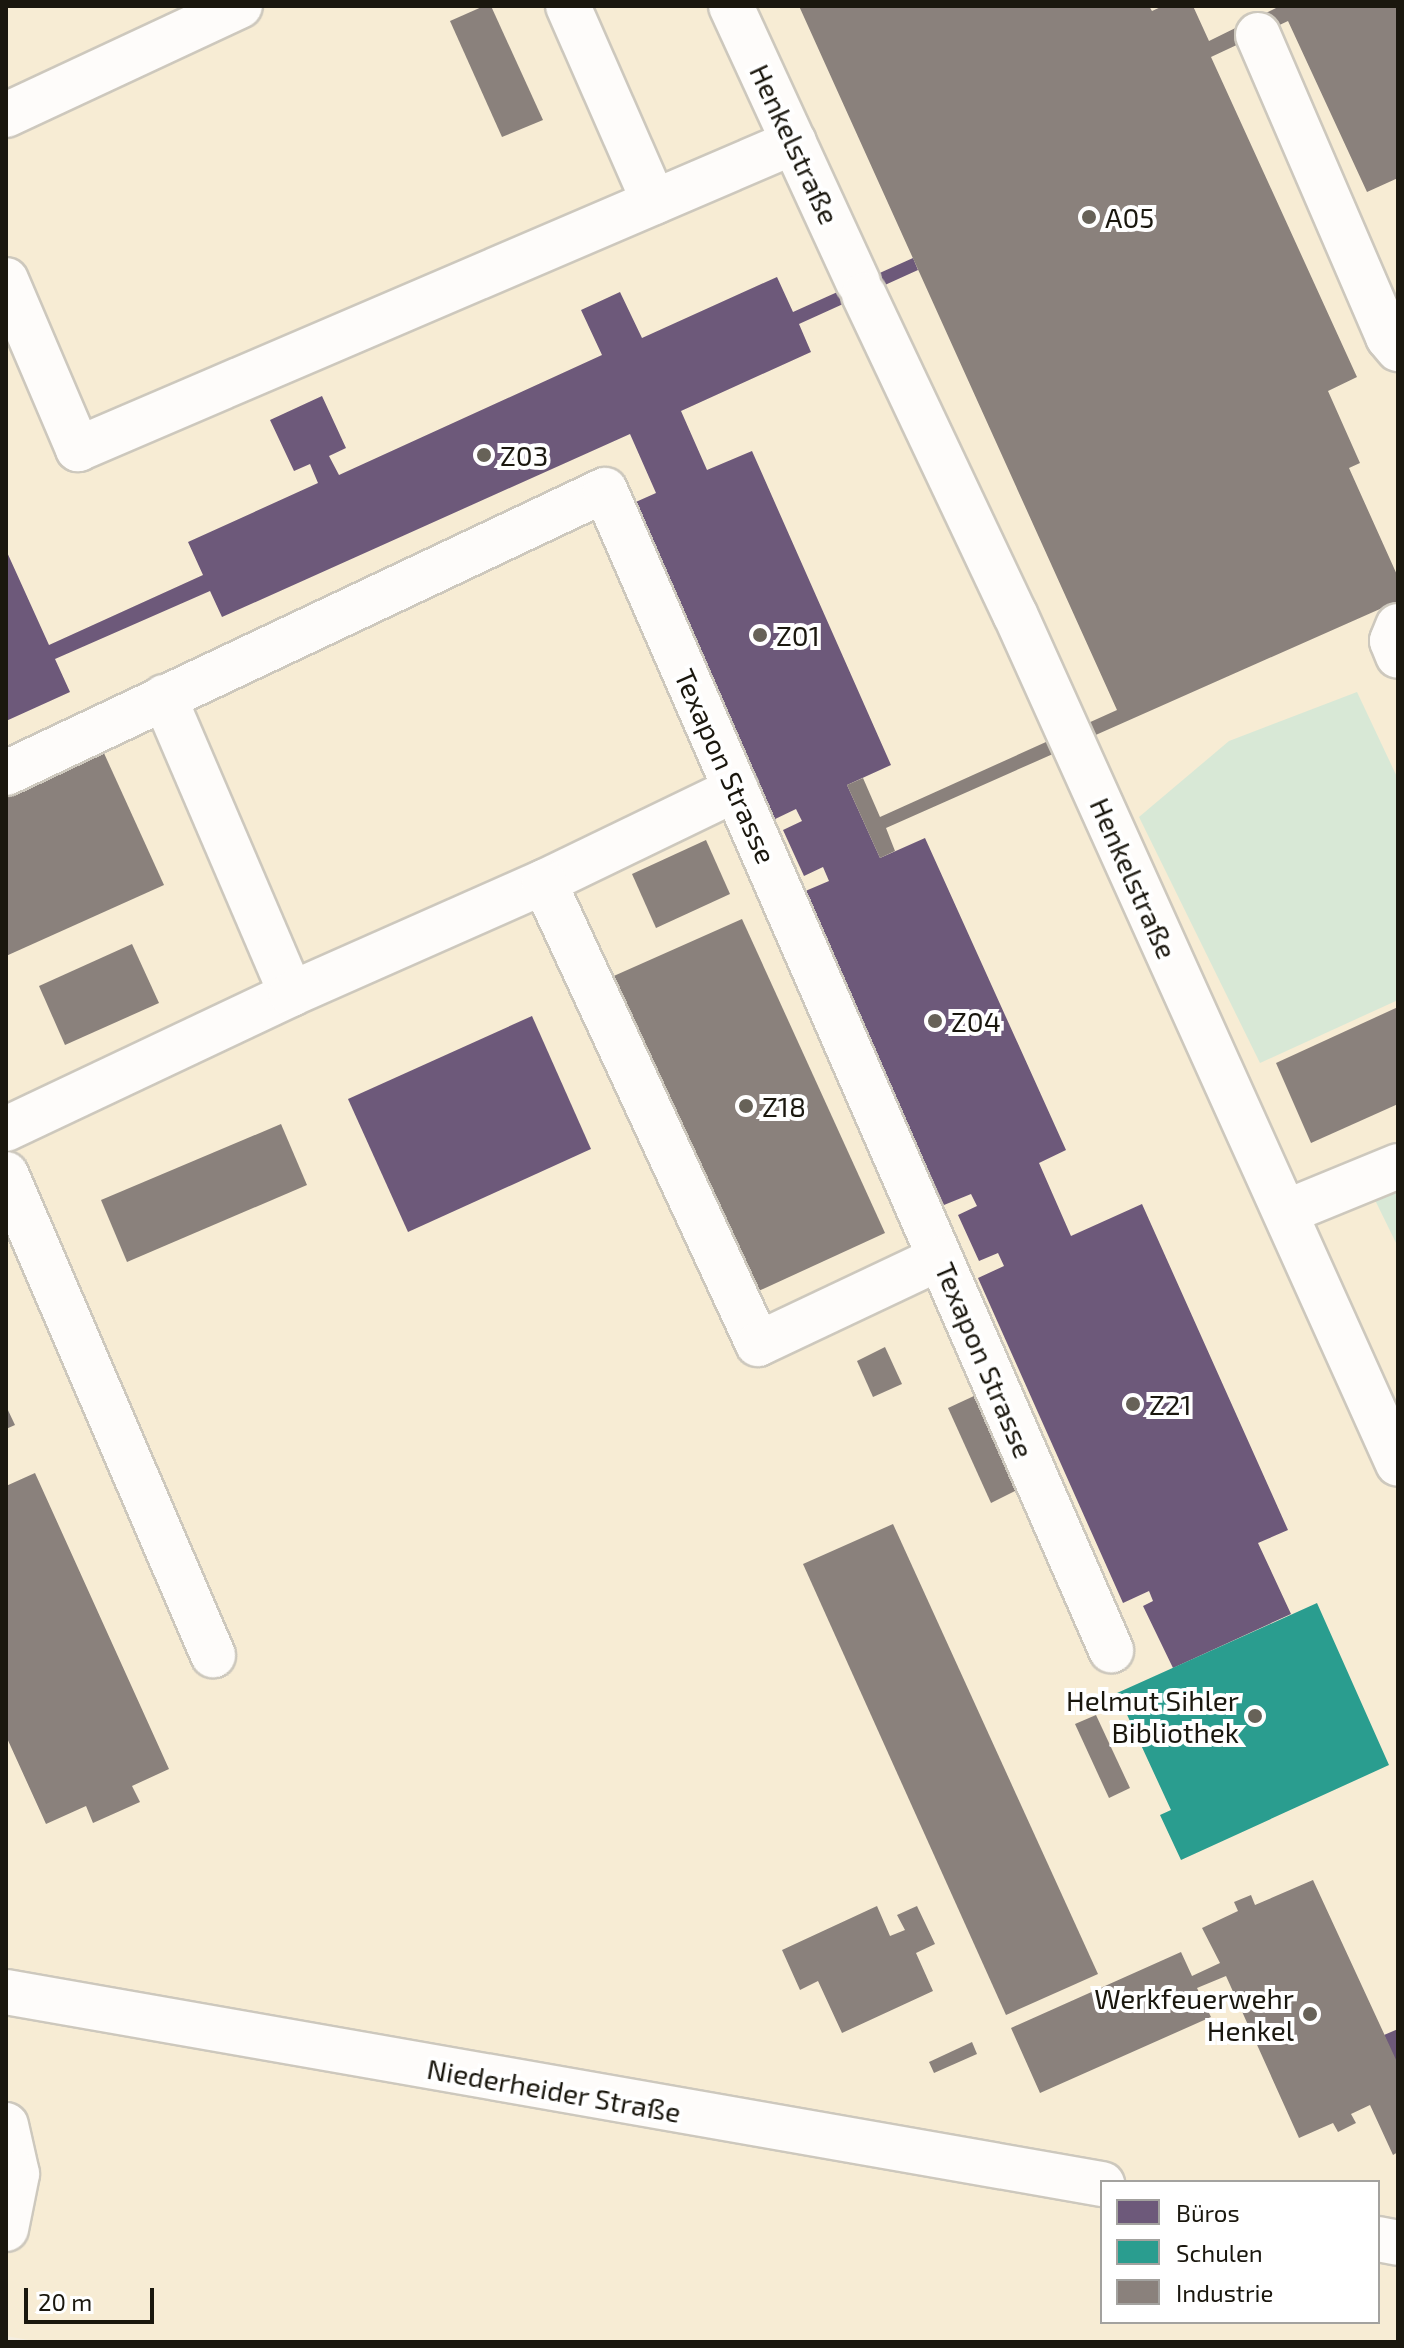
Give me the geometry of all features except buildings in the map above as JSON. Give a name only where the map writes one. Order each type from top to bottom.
[{"type":"street","points":[[6,115],[240,6]]},
{"type":"street","points":[[568,6],[654,202]]},
{"type":"street","name":"Henkelstraße","points":[[731,6],[1015,614],[1398,1464]]},
{"type":"street","points":[[1251,20],[1393,343],[1398,387]]},
{"type":"street","points":[[6,280],[78,449],[794,142]]},
{"type":"street","name":"Texapon Strasse","points":[[6,773],[605,490],[1111,1650]]},
{"type":"street","points":[[1398,626],[1392,641],[1398,656]]},
{"type":"street","points":[[164,697],[291,994]]},
{"type":"street","points":[[6,1129],[291,994],[544,882],[736,789]]},
{"type":"street","points":[[544,882],[758,1344],[940,1258]]},
{"type":"street","points":[[1286,1212],[1398,1166]]},
{"type":"street","points":[[6,1174],[213,1655]]},
{"type":"street","name":"Niederheider Straße","points":[[6,1992],[1100,2184]]},
{"type":"street","points":[[6,2125],[17,2174],[6,2229]]},
{"type":"shaded area","points":[[6,6],[1398,6],[1398,2342],[40,2342],[6,2336]]},
{"type":"green space","points":[[1357,692],[1398,779],[1398,1000],[1260,1063],[1139,817],[1229,741]]},
{"type":"green space","points":[[1398,1188],[1398,1247],[1374,1198]]},
{"type":"place","name":"A05","points":[[1089,217]]},
{"type":"place","name":"Z03","points":[[484,455]]},
{"type":"place","name":"Z01","points":[[760,635]]},
{"type":"place","name":"Z04","points":[[935,1021]]},
{"type":"place","name":"Z18","points":[[746,1106]]},
{"type":"place","name":"Z21","points":[[1133,1404]]},
{"type":"place","name":"Helmut Sihler Bibliothek","points":[[1255,1716]]},
{"type":"place","name":"Werkfeuerwehr Henkel","points":[[1310,2014]]}]
